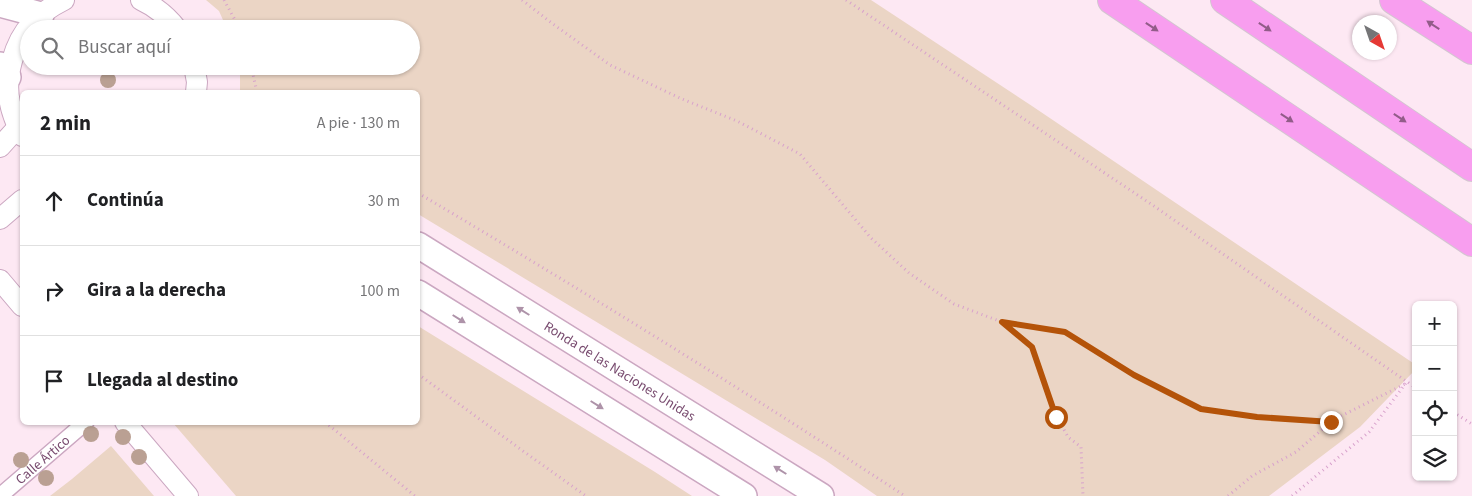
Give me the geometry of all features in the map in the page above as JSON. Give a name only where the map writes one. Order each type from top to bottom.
[{"type":"highway","points":[[1112,0],[1472,242]]},
{"type":"highway","points":[[1225,0],[1472,167]]},
{"type":"highway","points":[[1394,0],[1472,50]]},
{"type":"highway","points":[[1412,202],[1472,258]]},
{"type":"street","points":[[35,20],[49,8],[64,0]]},
{"type":"street","points":[[141,0],[153,5],[170,20]]},
{"type":"street","points":[[0,4],[41,15]]},
{"type":"street","points":[[0,147],[20,131],[14,119],[9,101],[4,71],[20,42]]},
{"type":"street","points":[[196,75],[196,90]]},
{"type":"street","points":[[0,219],[20,202]]},
{"type":"street","name":"Ronda de las Naciones Unidas","points":[[420,246],[821,496]]},
{"type":"street","points":[[0,280],[20,304]]},
{"type":"street","points":[[420,294],[744,496]]},
{"type":"street","name":"Calle Ártico","points":[[0,496],[83,425]]},
{"type":"street","points":[[128,425],[188,496]]},
{"type":"path","points":[[224,0],[235,20]]},
{"type":"path","points":[[522,0],[610,65],[682,100],[737,121],[800,154],[871,238],[909,272],[954,304],[1002,322],[1065,332],[1134,375],[1201,409],[1257,417],[1331,422]]},
{"type":"path","points":[[846,0],[1151,204],[1412,386]]},
{"type":"path","points":[[253,75],[257,90]]},
{"type":"path","points":[[420,194],[677,351],[905,496]]},
{"type":"path","points":[[1002,322],[1032,347],[1056,417],[1068,437],[1081,447],[1083,496]]},
{"type":"path","points":[[420,375],[586,496]]},
{"type":"path","points":[[1228,496],[1252,476],[1296,452],[1331,422],[1407,383]]},
{"type":"path","points":[[1292,496],[1369,432],[1407,383]]},
{"type":"path","points":[[1457,415],[1472,424]]},
{"type":"path","points":[[329,425],[415,496]]},
{"type":"shaded area","points":[[206,0],[871,0],[1032,106],[1412,362],[1412,373],[1360,427],[1269,496],[877,496],[825,460],[420,215],[420,90],[240,90],[240,75],[420,75],[420,20],[223,20],[219,11]]},
{"type":"shaded area","points":[[420,327],[692,496],[236,496],[175,425],[420,425]]},
{"type":"shaded area","points":[[111,446],[154,496],[50,496],[72,479]]},
{"type":"route","points":[[1056,417],[1032,347],[1002,322],[1065,332],[1134,375],[1201,409],[1257,417],[1331,422]]}]
